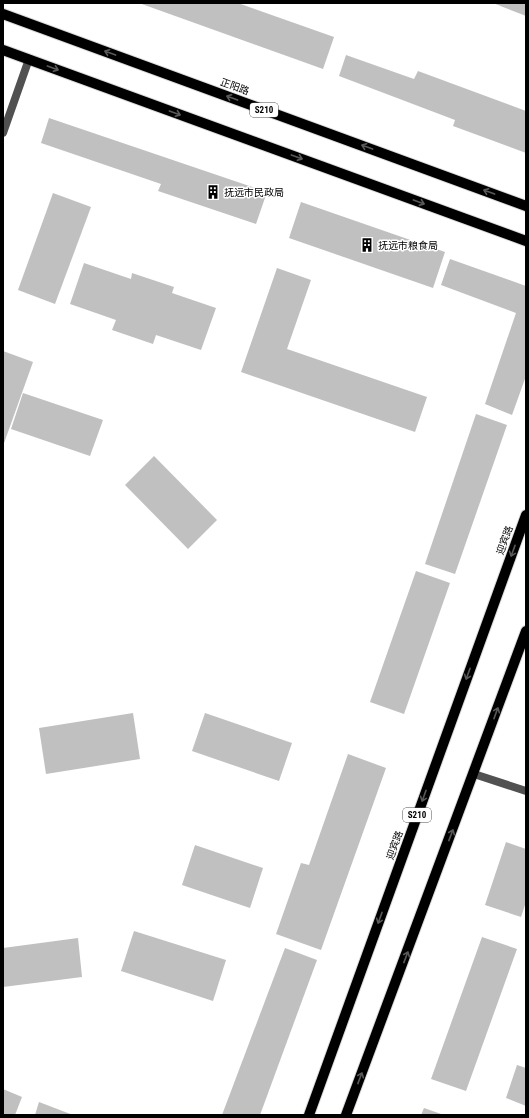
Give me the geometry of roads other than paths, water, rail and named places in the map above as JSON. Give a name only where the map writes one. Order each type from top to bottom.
[{"type":"main road","name":"正阳路","points":[[3,14],[526,206]]},
{"type":"main road","points":[[3,50],[526,241]]},
{"type":"main road","name":"迎宾路","points":[[309,1115],[526,515]]},
{"type":"main road","points":[[346,1115],[526,631]]},
{"type":"street","points":[[3,132],[29,60]]},
{"type":"street","points":[[474,774],[526,792]]},
{"type":"place","name":"抚远市民政局","points":[[213,192]]},
{"type":"place","name":"抚远市粮食局","points":[[367,245]]}]
